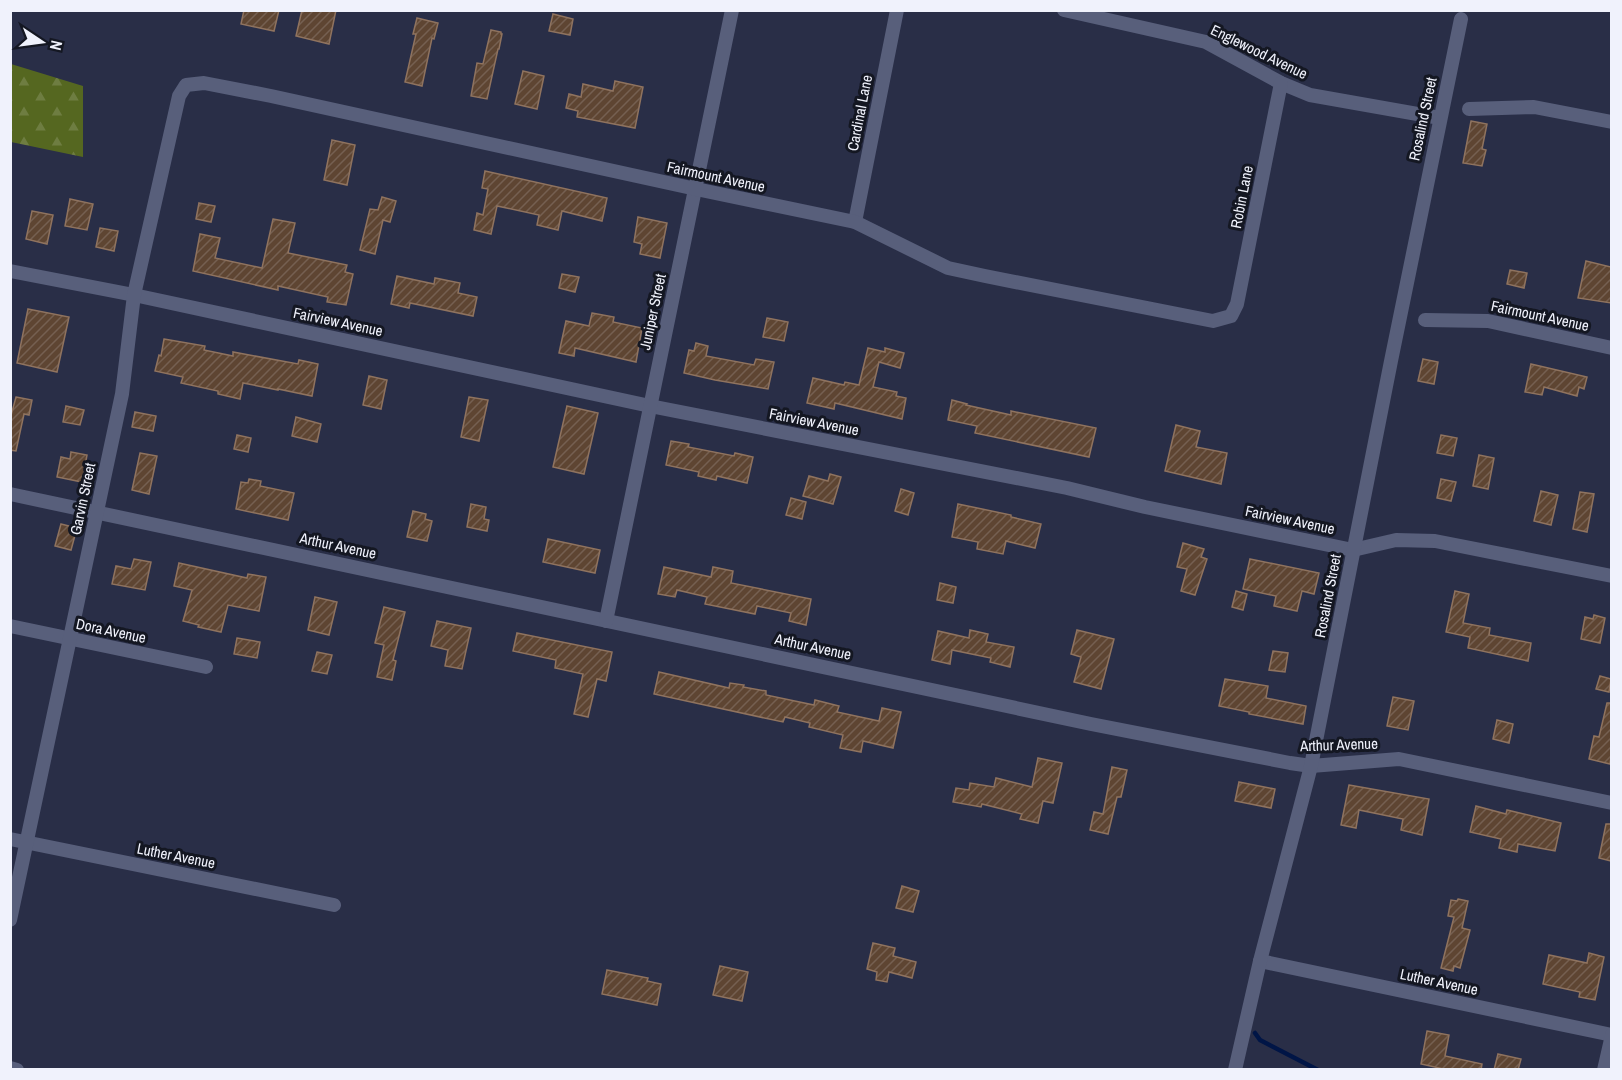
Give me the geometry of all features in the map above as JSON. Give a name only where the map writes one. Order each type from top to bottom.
[{"type":"street","name":"Juniper Street","points":[[606,621],[732,10]]},
{"type":"street","name":"Cardinal Lane","points":[[855,222],[897,10]]},
{"type":"street","name":"Englewood Avenue","points":[[1064,10],[1206,42],[1281,83],[1310,95],[1440,118]]},
{"type":"street","name":"Rosalind Street","points":[[1235,1070],[1260,961],[1311,766],[1461,19]]},
{"type":"street","name":"Fairmount Avenue","points":[[186,85],[204,83],[271,96],[855,222],[948,268],[1213,321],[1231,316]]},
{"type":"street","name":"Robin Lane","points":[[1231,316],[1237,304],[1281,83]]},
{"type":"street","name":"Garvin Street","points":[[10,920],[122,394],[134,295],[179,96],[186,85]]},
{"type":"street","points":[[1469,109],[1534,107],[1611,122]]},
{"type":"street","name":"Fairview Avenue","points":[[10,270],[650,406],[1067,488],[1145,507],[1353,550],[1396,540],[1435,541],[1611,576]]},
{"type":"street","name":"Fairmount Avenue","points":[[1425,320],[1488,321],[1611,348]]},
{"type":"street","name":"Arthur Avenue","points":[[10,494],[1091,724],[1290,763],[1311,766],[1399,759],[1611,802]]},
{"type":"street","name":"Dora Avenue","points":[[10,626],[206,667]]},
{"type":"street","name":"Luther Avenue","points":[[10,839],[334,905]]},
{"type":"street","name":"Luther Avenue","points":[[1260,961],[1611,1035]]},
{"type":"street","points":[[1604,1070],[1611,1035]]},
{"type":"street","points":[[10,1068],[17,1070]]},
{"type":"green space","points":[[11,64],[83,86],[83,157],[11,142]]},
{"type":"building","points":[[244,10],[279,10],[274,31],[241,24]]},
{"type":"building","points":[[302,10],[336,10],[329,44],[296,36]]},
{"type":"building","points":[[553,14],[573,19],[570,35],[549,31]]},
{"type":"building","points":[[417,18],[438,23],[434,39],[432,38],[422,86],[405,82],[416,34],[413,34]]},
{"type":"building","points":[[491,30],[502,34],[487,99],[471,96],[477,63],[483,64]]},
{"type":"building","points":[[523,71],[544,76],[537,109],[515,104]]},
{"type":"building","points":[[615,81],[643,87],[635,128],[577,117],[578,111],[566,108],[569,94],[581,97],[583,84],[613,91]]},
{"type":"building","points":[[1471,121],[1487,124],[1482,149],[1486,150],[1482,166],[1463,163]]},
{"type":"building","points":[[332,140],[355,145],[347,185],[324,180]]},
{"type":"building","points":[[485,171],[607,198],[602,221],[562,211],[558,230],[537,225],[539,215],[497,206],[491,234],[474,230],[477,213],[483,215],[488,189],[482,188]]},
{"type":"building","points":[[382,197],[396,201],[390,222],[383,220],[375,254],[360,250],[370,209],[378,210]]},
{"type":"building","points":[[70,199],[93,204],[87,230],[65,226]]},
{"type":"building","points":[[199,203],[215,206],[211,222],[196,219]]},
{"type":"building","points":[[32,211],[53,215],[47,244],[26,239]]},
{"type":"building","points":[[638,217],[667,223],[660,258],[640,254],[642,244],[634,242]]},
{"type":"building","points":[[273,219],[295,223],[288,253],[347,265],[345,272],[353,274],[346,305],[327,302],[328,297],[278,286],[278,290],[193,271],[200,234],[220,238],[215,258],[262,268]]},
{"type":"building","points":[[100,228],[118,231],[114,251],[96,247]]},
{"type":"building","points":[[1586,261],[1611,267],[1611,303],[1578,298]]},
{"type":"building","points":[[1510,270],[1527,273],[1524,288],[1507,284]]},
{"type":"building","points":[[562,274],[579,277],[575,292],[559,288]]},
{"type":"building","points":[[397,276],[434,284],[435,278],[460,283],[458,293],[477,297],[473,316],[410,303],[409,308],[391,304]]},
{"type":"building","points":[[28,309],[69,317],[57,372],[17,363]]},
{"type":"building","points":[[592,313],[614,317],[613,322],[642,328],[636,362],[575,348],[574,356],[559,353],[566,321],[589,326]]},
{"type":"building","points":[[767,318],[788,322],[784,341],[763,337]]},
{"type":"building","points":[[164,339],[205,346],[204,350],[233,356],[233,352],[298,364],[299,360],[318,364],[312,396],[243,383],[240,399],[218,394],[218,391],[181,383],[183,377],[155,371]]},
{"type":"building","points":[[696,343],[708,346],[706,356],[754,365],[756,359],[774,362],[768,389],[684,373],[689,350],[694,351]]},
{"type":"building","points":[[868,348],[885,352],[885,348],[904,353],[900,368],[879,362],[873,387],[897,392],[896,396],[906,398],[902,419],[835,403],[834,409],[807,403],[813,378],[844,385],[845,382],[859,385]]},
{"type":"building","points":[[1423,359],[1438,362],[1434,384],[1418,381]]},
{"type":"building","points":[[1531,364],[1587,377],[1584,389],[1579,387],[1577,396],[1544,387],[1542,395],[1525,392]]},
{"type":"building","points":[[369,376],[387,380],[381,409],[363,405]]},
{"type":"building","points":[[16,397],[32,400],[29,415],[24,414],[16,451],[10,450],[10,419]]},
{"type":"building","points":[[469,397],[488,400],[479,441],[461,437]]},
{"type":"building","points":[[952,400],[1011,415],[1011,411],[1096,428],[1089,457],[975,433],[977,426],[948,420]]},
{"type":"building","points":[[66,406],[84,410],[80,425],[63,422]]},
{"type":"building","points":[[567,406],[598,413],[584,474],[553,467]]},
{"type":"building","points":[[135,412],[156,416],[153,431],[132,427]]},
{"type":"building","points":[[296,417],[321,424],[317,442],[292,436]]},
{"type":"building","points":[[1176,425],[1200,431],[1196,447],[1227,453],[1221,484],[1165,471]]},
{"type":"building","points":[[237,435],[251,438],[248,452],[234,449]]},
{"type":"building","points":[[1441,435],[1457,438],[1453,456],[1437,453]]},
{"type":"building","points":[[671,441],[689,444],[688,447],[734,456],[735,453],[753,457],[747,483],[717,476],[716,480],[698,476],[699,472],[666,465]]},
{"type":"building","points":[[71,452],[87,455],[82,482],[57,477],[61,457],[70,459]]},
{"type":"building","points":[[140,453],[157,456],[149,494],[132,490]]},
{"type":"building","points":[[1479,455],[1494,458],[1488,489],[1473,486]]},
{"type":"building","points":[[830,474],[841,477],[833,504],[803,496],[809,476],[828,481]]},
{"type":"building","points":[[249,479],[261,481],[260,486],[294,493],[288,520],[236,509],[241,482],[248,483]]},
{"type":"building","points":[[1441,479],[1456,482],[1451,501],[1437,498]]},
{"type":"building","points":[[901,489],[914,493],[908,515],[895,511]]},
{"type":"building","points":[[1541,491],[1558,495],[1551,525],[1534,521]]},
{"type":"building","points":[[1580,492],[1594,494],[1587,532],[1573,529]]},
{"type":"building","points":[[791,498],[806,502],[802,519],[786,515]]},
{"type":"building","points":[[471,504],[486,507],[484,519],[489,520],[487,531],[467,527]]},
{"type":"building","points":[[958,504],[1041,524],[1035,548],[1006,541],[1003,554],[977,549],[978,542],[952,537]]},
{"type":"building","points":[[413,511],[426,514],[425,519],[432,521],[427,541],[407,537]]},
{"type":"building","points":[[61,524],[77,528],[71,550],[55,546]]},
{"type":"building","points":[[548,539],[600,550],[595,573],[543,562]]},
{"type":"building","points":[[1183,543],[1204,549],[1201,557],[1207,559],[1195,595],[1181,591],[1187,569],[1177,567]]},
{"type":"building","points":[[134,559],[151,562],[145,590],[112,584],[116,566],[131,569]]},
{"type":"building","points":[[1250,559],[1319,573],[1314,594],[1302,591],[1297,611],[1274,606],[1276,596],[1243,589]]},
{"type":"building","points":[[179,563],[247,578],[248,574],[266,577],[259,611],[228,605],[221,632],[183,621],[192,590],[174,586]]},
{"type":"building","points":[[664,567],[711,577],[713,567],[733,571],[731,583],[811,599],[806,625],[789,621],[791,613],[757,606],[755,614],[705,604],[707,597],[677,590],[675,597],[658,594]]},
{"type":"building","points":[[940,583],[956,587],[953,603],[937,600]]},
{"type":"building","points":[[1236,591],[1247,594],[1243,610],[1232,607]]},
{"type":"building","points":[[1455,591],[1469,594],[1463,623],[1490,628],[1489,635],[1531,643],[1528,661],[1468,648],[1470,637],[1446,632]]},
{"type":"building","points":[[315,597],[337,602],[329,635],[308,630]]},
{"type":"building","points":[[384,607],[405,612],[393,660],[396,661],[392,680],[377,677],[384,645],[375,643]]},
{"type":"building","points":[[1594,615],[1605,618],[1600,643],[1581,639],[1585,617],[1593,619]]},
{"type":"building","points":[[437,621],[471,628],[462,669],[445,666],[448,650],[431,646]]},
{"type":"building","points":[[970,630],[988,634],[986,642],[1014,647],[1010,667],[990,662],[991,658],[952,650],[950,664],[932,660],[938,631],[969,638]]},
{"type":"building","points":[[1077,630],[1114,639],[1101,689],[1074,682],[1081,657],[1071,654]]},
{"type":"building","points":[[517,633],[612,652],[606,681],[597,679],[588,717],[574,714],[583,674],[555,668],[556,660],[513,651]]},
{"type":"building","points":[[237,638],[260,642],[257,658],[234,654]]},
{"type":"building","points":[[1273,651],[1288,653],[1285,672],[1269,670]]},
{"type":"building","points":[[317,652],[332,655],[327,674],[312,671]]},
{"type":"building","points":[[659,672],[729,688],[730,683],[744,685],[743,687],[766,691],[766,695],[814,705],[815,700],[839,706],[837,712],[879,721],[882,708],[901,712],[893,748],[863,741],[861,752],[840,748],[843,735],[809,727],[810,723],[785,717],[783,722],[654,694]]},
{"type":"building","points":[[1600,676],[1611,679],[1609,692],[1596,689]]},
{"type":"building","points":[[1225,679],[1268,686],[1266,698],[1306,706],[1303,724],[1219,706]]},
{"type":"building","points":[[1393,697],[1414,701],[1408,730],[1387,726]]},
{"type":"building","points":[[1607,703],[1611,703],[1610,764],[1589,759],[1594,736],[1599,737]]},
{"type":"building","points":[[1497,720],[1513,724],[1509,743],[1493,739]]},
{"type":"building","points":[[1038,758],[1062,763],[1053,803],[1043,801],[1038,823],[1020,819],[1022,814],[982,804],[981,807],[953,802],[956,788],[969,790],[970,783],[994,787],[996,778],[1032,787]]},
{"type":"building","points":[[1112,767],[1127,770],[1121,797],[1117,797],[1108,834],[1090,830],[1094,812],[1103,814]]},
{"type":"building","points":[[1239,782],[1275,789],[1271,808],[1235,801]]},
{"type":"building","points":[[1349,785],[1429,799],[1422,835],[1401,830],[1403,819],[1359,810],[1356,828],[1341,825]]},
{"type":"building","points":[[1476,806],[1506,814],[1507,810],[1561,823],[1555,851],[1518,844],[1517,852],[1499,848],[1501,839],[1470,832]]},
{"type":"building","points":[[1606,824],[1611,824],[1611,861],[1599,858]]},
{"type":"building","points":[[902,886],[919,891],[913,912],[896,908]]},
{"type":"building","points":[[1458,899],[1468,901],[1462,928],[1470,930],[1460,968],[1454,966],[1453,971],[1441,968],[1454,917],[1448,916],[1451,900],[1457,901]]},
{"type":"building","points":[[873,943],[895,948],[893,956],[916,962],[912,978],[889,972],[887,982],[876,980],[877,972],[867,969]]},
{"type":"building","points":[[1589,953],[1604,957],[1595,1000],[1579,997],[1580,992],[1543,984],[1549,955],[1587,963]]},
{"type":"building","points":[[720,966],[748,972],[742,1001],[713,995]]},
{"type":"building","points":[[607,970],[648,978],[647,981],[661,984],[657,1005],[602,994]]},
{"type":"building","points":[[1427,1031],[1449,1035],[1445,1056],[1482,1064],[1481,1070],[1448,1070],[1421,1064]]},
{"type":"building","points":[[1498,1054],[1521,1059],[1518,1070],[1494,1070]]},
{"type":"waterway","points":[[1255,1033],[1260,1040],[1318,1070]]}]
